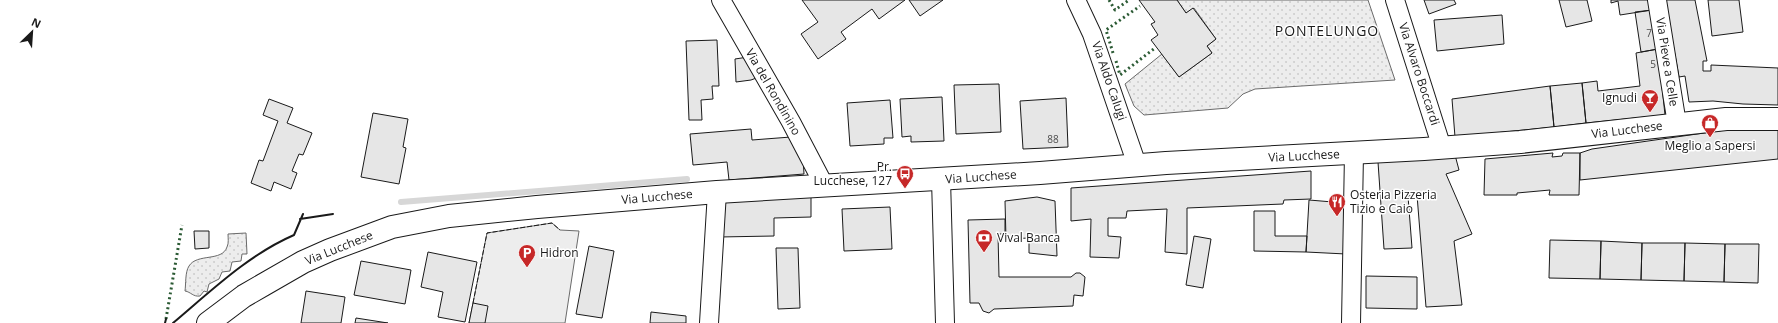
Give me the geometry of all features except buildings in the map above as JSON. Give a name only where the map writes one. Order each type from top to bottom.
[{"type":"street","name":"Via del Rondinino","points":[[720,0],[791,122],[824,185]]},
{"type":"street","name":"Via Aldo Calugi","points":[[1076,0],[1092,34],[1137,165]]},
{"type":"street","name":"Via Alvaro Boccardi","points":[[1395,0],[1442,148]]},
{"type":"street","name":"Via Pieve a Celle","points":[[1657,0],[1677,124]]},
{"type":"street","name":"Via Lucchese","points":[[208,323],[244,296],[303,262],[330,250],[392,227],[449,216],[717,192],[941,179],[1137,165],[1442,148],[1543,139],[1735,118],[1778,119]]},
{"type":"street","points":[[1351,323],[1354,153]]},
{"type":"street","points":[[941,179],[945,323]]},
{"type":"street","points":[[709,323],[717,192]]},
{"type":"shaded area","points":[[1177,0],[1368,0],[1395,80],[1255,89],[1243,94],[1228,108],[1144,115],[1134,106],[1125,84],[1162,54],[1179,77],[1212,53],[1207,46],[1216,39],[1194,8],[1186,13]]},
{"type":"shaded area","name":"Hidron","points":[[552,223],[560,230],[579,231],[565,323],[469,323],[487,233]]},
{"type":"shaded area","points":[[246,233],[247,254],[242,254],[241,261],[232,262],[230,271],[222,272],[219,279],[209,284],[207,292],[204,291],[200,296],[196,296],[185,291],[187,271],[193,262],[224,252],[228,244],[228,234]]},
{"type":"waterway","points":[[401,202],[687,179]]},
{"type":"hedge","points":[[1109,0],[1115,10],[1129,0]]},
{"type":"hedge","points":[[1113,53],[1106,30],[1140,6]]},
{"type":"hedge","points":[[1116,61],[1120,75],[1155,48]]},
{"type":"hedge","points":[[166,319],[182,225]]},
{"type":"fence","points":[[473,303],[487,233],[552,223],[560,230]]},
{"type":"wall","points":[[173,323],[230,274],[277,243],[294,235],[303,214]]},
{"type":"wall","points":[[300,219],[333,214]]},
{"type":"wall","points":[[165,323],[166,319]]},
{"type":"place","name":"Ignudi","points":[[1650,113]]},
{"type":"place","name":"Meglio a Sapersi","points":[[1710,138]]},
{"type":"place","name":"Pr. Lucchese, 127","points":[[905,189]]},
{"type":"place","name":"Osteria Pizzeria Tizio e Caio","points":[[1337,217]]},
{"type":"place","name":"Vival Banca","points":[[984,253]]},
{"type":"place","name":"Hidron","points":[[527,268]]},
{"type":"district","name":"PONTELUNGO","points":[[1327,31]]}]
